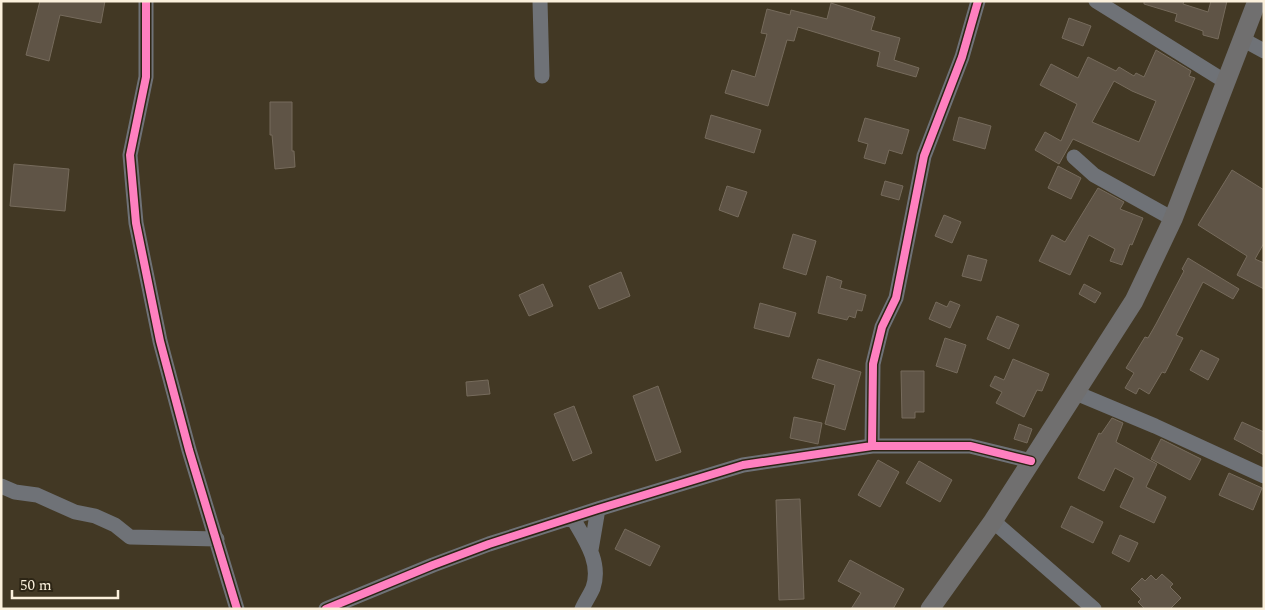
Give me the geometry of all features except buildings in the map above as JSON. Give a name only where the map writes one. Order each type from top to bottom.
[{"type":"main road","points":[[930,609],[993,521],[1134,301],[1173,219],[1258,1]]},
{"type":"street","points":[[146,1],[146,77],[130,156],[136,223],[160,341],[189,450],[237,609]]},
{"type":"street","points":[[540,1],[542,76]]},
{"type":"street","points":[[872,446],[874,364],[882,327],[896,298],[924,156],[962,57],[978,1]]},
{"type":"street","points":[[1096,1],[1226,82]]},
{"type":"street","points":[[1242,39],[1264,50]]},
{"type":"street","points":[[1074,157],[1094,175],[1173,219]]},
{"type":"street","points":[[1076,393],[1261,474]]},
{"type":"street","points":[[326,609],[433,565],[598,509],[744,465],[872,446],[970,446],[1031,461]]},
{"type":"street","points":[[1,486],[15,492],[37,495],[75,512],[95,516],[115,526],[130,537],[217,539]]},
{"type":"street","points":[[591,550],[598,509]]},
{"type":"street","points":[[572,518],[591,550],[595,566],[593,587],[582,609]]},
{"type":"street","points":[[993,521],[1094,609]]},
{"type":"cycle path","points":[[146,1],[146,77],[130,155],[136,223],[160,341],[189,450],[237,609]]},
{"type":"cycle path","points":[[872,446],[873,364],[882,327],[896,298],[924,156],[962,57],[978,1]]},
{"type":"cycle path","points":[[326,609],[489,544],[743,465],[872,446],[970,446],[1031,461]]}]
